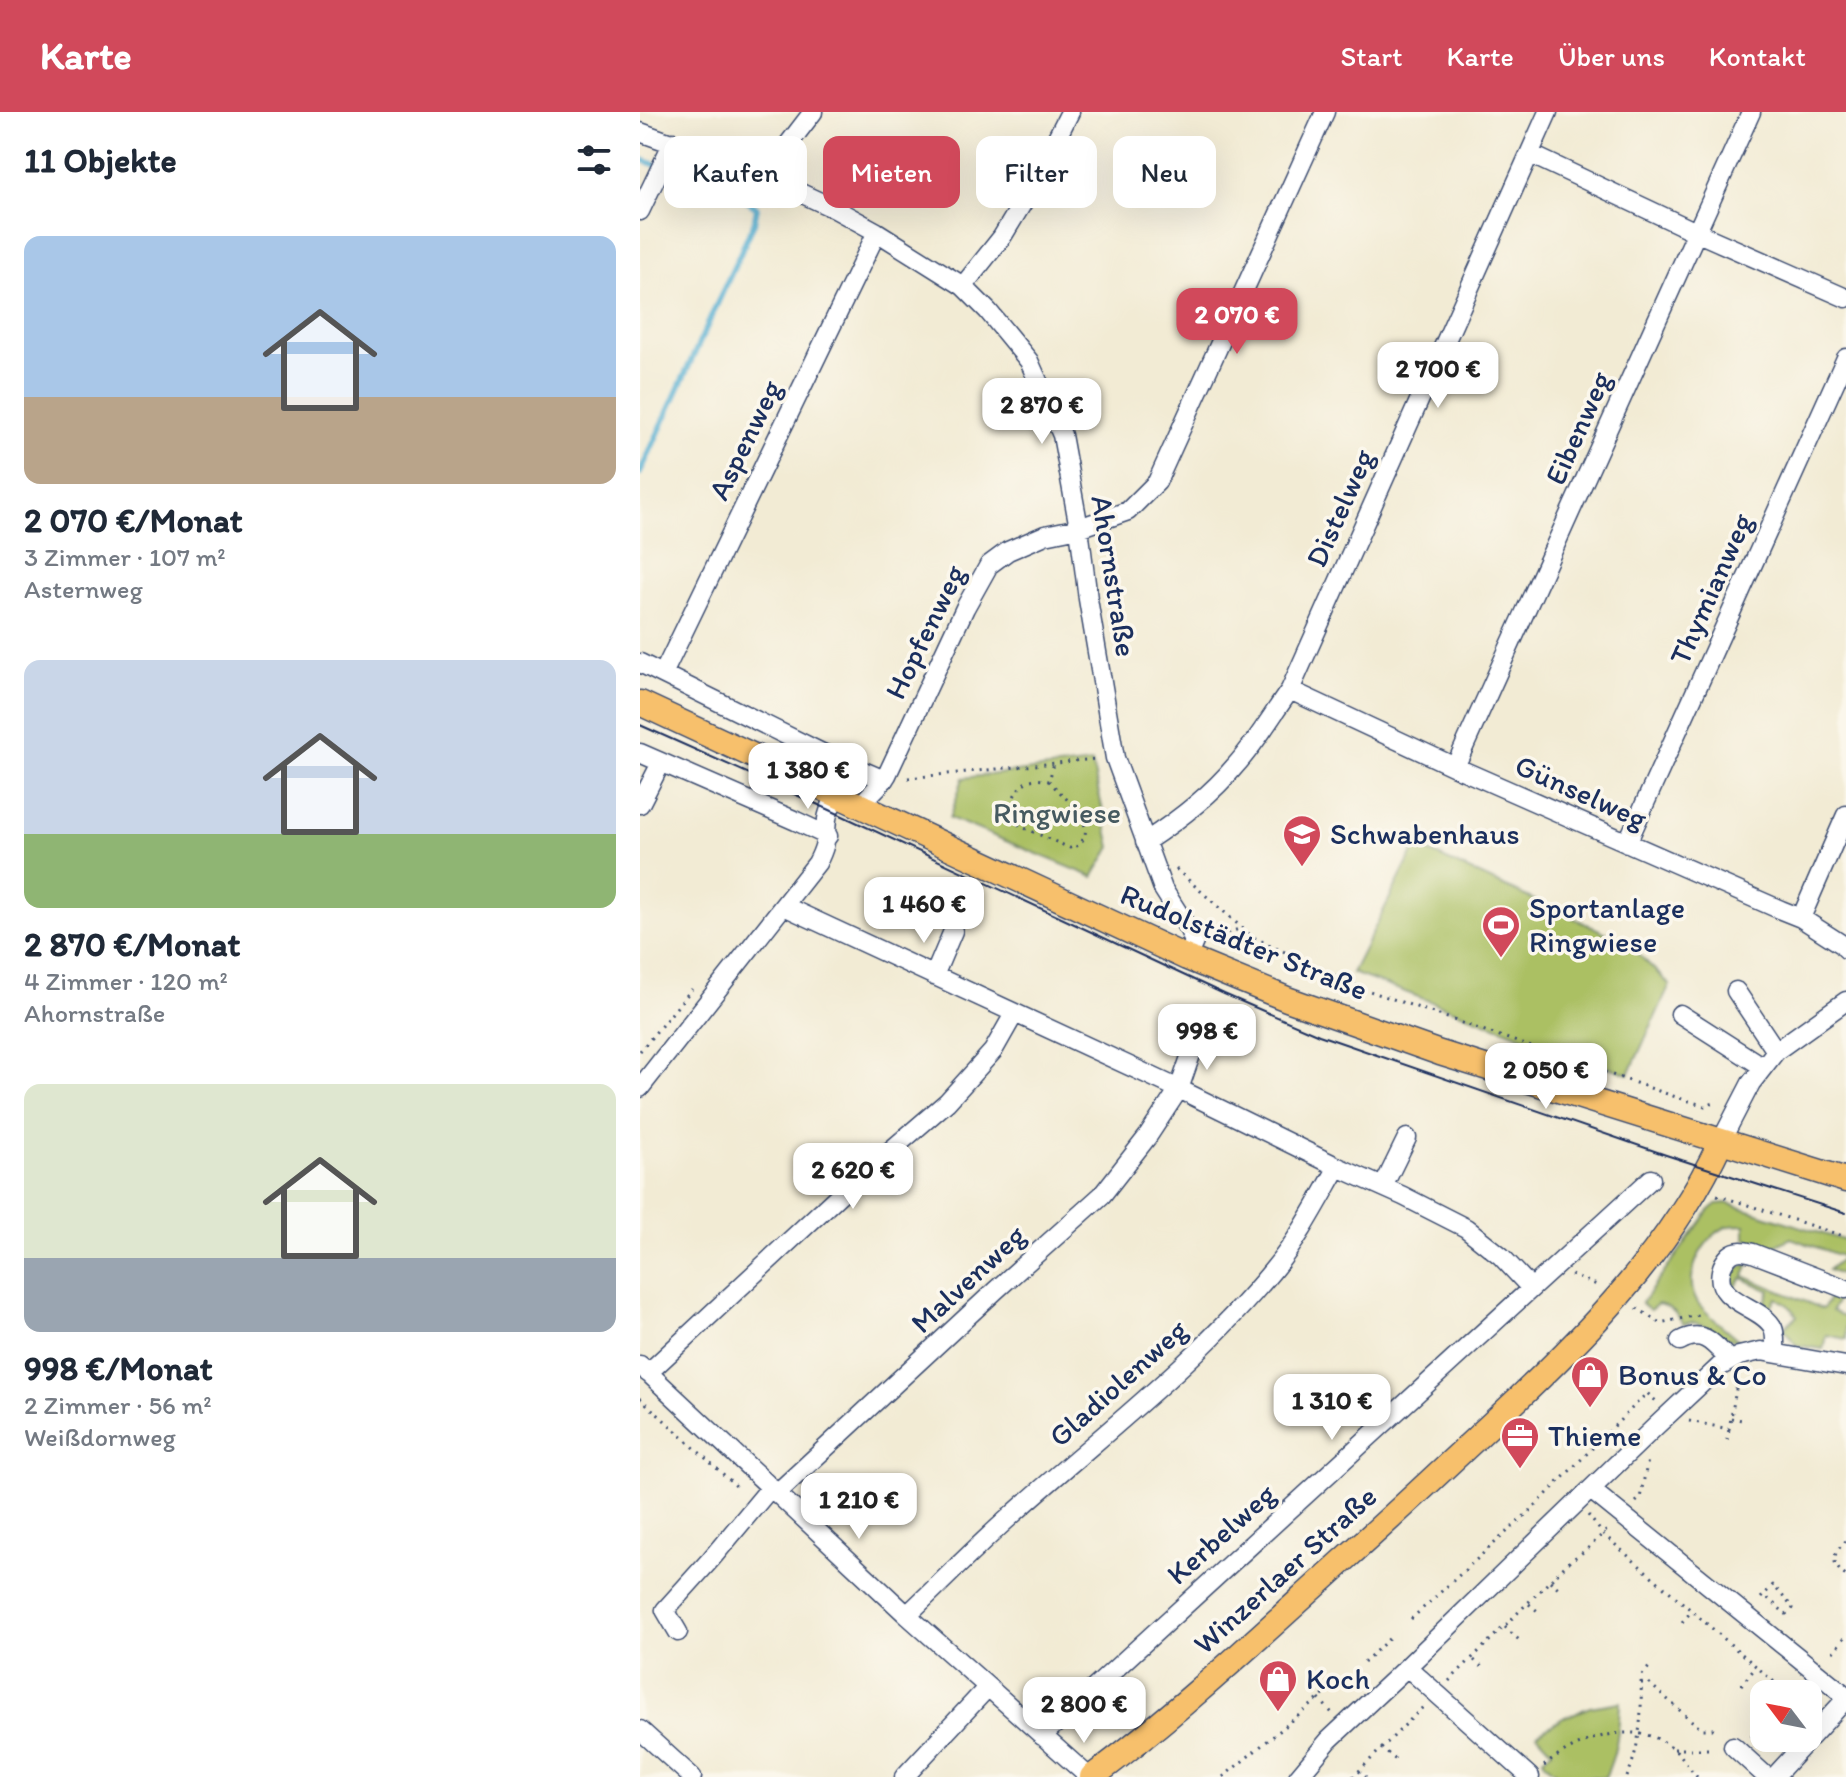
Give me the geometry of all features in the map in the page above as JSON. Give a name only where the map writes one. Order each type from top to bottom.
[{"type":"main road","name":"Rudolstädter Straße","points":[[640,703],[836,795],[1190,950],[1287,999],[1440,1053],[1846,1180]]},
{"type":"main road","name":"Winzerlaer Straße","points":[[1091,1777],[1182,1706],[1566,1355],[1647,1262],[1697,1189],[1721,1141]]},
{"type":"street","points":[[795,136],[813,112]]},
{"type":"street","points":[[963,286],[1002,237],[1022,205],[1070,112]]},
{"type":"street","name":"Hopfenweg","points":[[861,806],[887,775],[965,608],[989,565],[1001,555],[1045,535],[1079,528],[1128,511],[1157,482],[1325,112]]},
{"type":"street","name":"Distelweg","points":[[1145,842],[1182,816],[1236,766],[1290,690],[1548,112]]},
{"type":"street","name":"Eibenweg","points":[[1455,767],[1751,112]]},
{"type":"street","name":"Ahornstraße","points":[[640,132],[664,156]]},
{"type":"street","points":[[1530,154],[1846,298]]},
{"type":"street","points":[[640,211],[664,162]]},
{"type":"street","name":"Ahornstraße","points":[[807,196],[877,232],[963,286],[1029,361],[1062,435],[1115,758],[1163,889],[1189,930],[1190,950]]},
{"type":"street","name":"Aspenweg","points":[[663,674],[877,232]]},
{"type":"street","name":"Thymianweg","points":[[1627,843],[1846,358]]},
{"type":"street","points":[[640,663],[822,753],[887,775]]},
{"type":"street","name":"Günselweg","points":[[1290,690],[1455,767],[1801,918],[1846,949]]},
{"type":"street","points":[[640,753],[828,836]]},
{"type":"street","points":[[640,804],[661,763]]},
{"type":"street","points":[[640,1088],[817,863],[825,848],[827,819],[836,795]]},
{"type":"street","points":[[1801,918],[1846,815]]},
{"type":"street","points":[[784,906],[1179,1089],[1466,1228],[1501,1256],[1531,1288]]},
{"type":"street","points":[[934,976],[953,931]]},
{"type":"street","points":[[1736,991],[1776,1051]]},
{"type":"street","points":[[1721,1141],[1741,1099],[1776,1051],[1846,1001]]},
{"type":"street","points":[[1014,1014],[993,1051],[947,1102],[644,1369],[907,1615],[1091,1777]]},
{"type":"street","points":[[1680,1014],[1763,1067]]},
{"type":"street","name":"Malvenweg","points":[[678,1632],[665,1610],[774,1490],[1102,1195],[1148,1136],[1179,1089],[1196,1040]]},
{"type":"street","points":[[1383,1187],[1407,1138]]},
{"type":"street","name":"Gladiolenweg","points":[[907,1615],[1237,1312],[1275,1267],[1338,1167]]},
{"type":"street","name":"Kerbelweg","points":[[1042,1736],[1651,1179]]},
{"type":"street","points":[[1775,1353],[1775,1336],[1770,1323],[1728,1295],[1720,1282],[1728,1257],[1739,1251],[1753,1253],[1846,1289]]},
{"type":"street","points":[[1680,1341],[1689,1336],[1699,1336],[1711,1342],[1735,1366]]},
{"type":"street","points":[[1735,1366],[1739,1356],[1761,1351],[1846,1366]]},
{"type":"street","points":[[1298,1777],[1329,1740],[1584,1497],[1675,1416],[1709,1374],[1735,1366]]},
{"type":"street","points":[[1584,1497],[1632,1525],[1846,1698],[1774,1777]]},
{"type":"street","points":[[1407,1667],[1535,1774]]},
{"type":"street","points":[[904,1777],[987,1688]]},
{"type":"street","points":[[640,1730],[692,1777]]},
{"type":"street","points":[[1733,1746],[1767,1777]]},
{"type":"path","points":[[887,775],[1115,758]]},
{"type":"path","points":[[1049,781],[1054,763]]},
{"type":"path","points":[[1028,781],[1049,781],[1080,812],[1085,833],[1079,846],[1072,849],[1022,827],[1014,822],[1011,814],[1014,798],[1028,781]]},
{"type":"path","points":[[1145,842],[1251,936],[1361,988],[1676,1097],[1705,1106],[1714,1103]]},
{"type":"path","points":[[1190,950],[1243,928]]},
{"type":"path","points":[[1710,1194],[1846,1237]]},
{"type":"path","points":[[1548,1272],[1579,1277],[1604,1289]]},
{"type":"path","points":[[1633,1306],[1660,1323],[1698,1315],[1709,1320]]},
{"type":"path","points":[[1727,1440],[1735,1366]]},
{"type":"path","points":[[1411,1619],[1531,1510],[1647,1393],[1675,1416],[1729,1429]]},
{"type":"path","points":[[640,1398],[736,1486],[743,1480]]},
{"type":"path","points":[[1731,1418],[1742,1420]]},
{"type":"path","points":[[1640,1498],[1651,1448]]},
{"type":"path","points":[[1584,1497],[1603,1534],[1772,1680]]},
{"type":"path","points":[[1353,1777],[1570,1561],[1603,1534]]},
{"type":"path","points":[[1846,1541],[1837,1550],[1834,1564],[1846,1576]]},
{"type":"path","points":[[1550,1581],[1562,1591]]},
{"type":"path","points":[[1773,1585],[1793,1608],[1786,1614],[1763,1596],[1773,1585]]},
{"type":"path","points":[[1529,1603],[1541,1614]]},
{"type":"path","points":[[1682,1622],[1692,1611]]},
{"type":"path","points":[[1505,1627],[1519,1640]]},
{"type":"path","points":[[1364,1662],[1393,1635]]},
{"type":"path","points":[[1833,1652],[1845,1637]]},
{"type":"path","points":[[1472,1659],[1483,1668]]},
{"type":"path","points":[[1627,1777],[1642,1718],[1641,1676],[1651,1665]]},
{"type":"path","points":[[1741,1685],[1756,1667]]},
{"type":"path","points":[[1223,1777],[1347,1676]]},
{"type":"path","points":[[1641,1683],[1649,1683],[1701,1729],[1713,1729],[1733,1746]]},
{"type":"path","points":[[1319,1699],[1338,1718]]},
{"type":"path","points":[[1535,1774],[1587,1740],[1609,1735],[1639,1734],[1651,1735],[1674,1749],[1697,1777]]},
{"type":"path","points":[[1381,1748],[1396,1760]]},
{"type":"path","points":[[1359,1771],[1366,1777]]},
{"type":"green space","name":"Ringwiese","points":[[1092,763],[1111,847],[1093,877],[950,818],[963,778]]},
{"type":"green space","name":"Sportanlage Ringwiese","points":[[1416,846],[1626,942],[1670,985],[1629,1074],[1352,973]]},
{"type":"green space","points":[[1726,1203],[1846,1241],[1846,1277],[1828,1270],[1844,1257],[1791,1238],[1769,1249],[1745,1238],[1745,1225],[1733,1225],[1717,1232],[1709,1240],[1697,1260],[1692,1283],[1698,1303],[1741,1342],[1698,1324],[1683,1324],[1666,1307],[1658,1304],[1650,1310],[1641,1304],[1709,1211],[1717,1204]]},
{"type":"green space","points":[[1749,1264],[1744,1276],[1823,1309],[1830,1297],[1837,1300],[1832,1311],[1846,1317],[1846,1339],[1826,1335],[1823,1349],[1796,1345],[1784,1328],[1797,1316],[1789,1306],[1777,1298],[1768,1310],[1763,1307],[1770,1291],[1742,1278],[1733,1290],[1735,1273]]},
{"type":"green space","points":[[1620,1702],[1617,1741],[1605,1777],[1562,1777],[1546,1764],[1543,1759],[1552,1750],[1537,1734],[1565,1717],[1590,1707]]},
{"type":"waterway","points":[[640,159],[740,196],[757,208],[754,223],[640,473]]},
{"type":"tram line","points":[[640,725],[1319,1035],[1666,1155],[1846,1213]]},
{"type":"place","name":"Schwabenhaus","points":[[1302,868]]},
{"type":"place","name":"Sportanlage Ringwiese","points":[[1501,959]]},
{"type":"place","name":"Bonus & Co","points":[[1590,1409]]},
{"type":"place","name":"Thieme","points":[[1520,1470]]},
{"type":"place","name":"Koch","points":[[1278,1713]]}]
